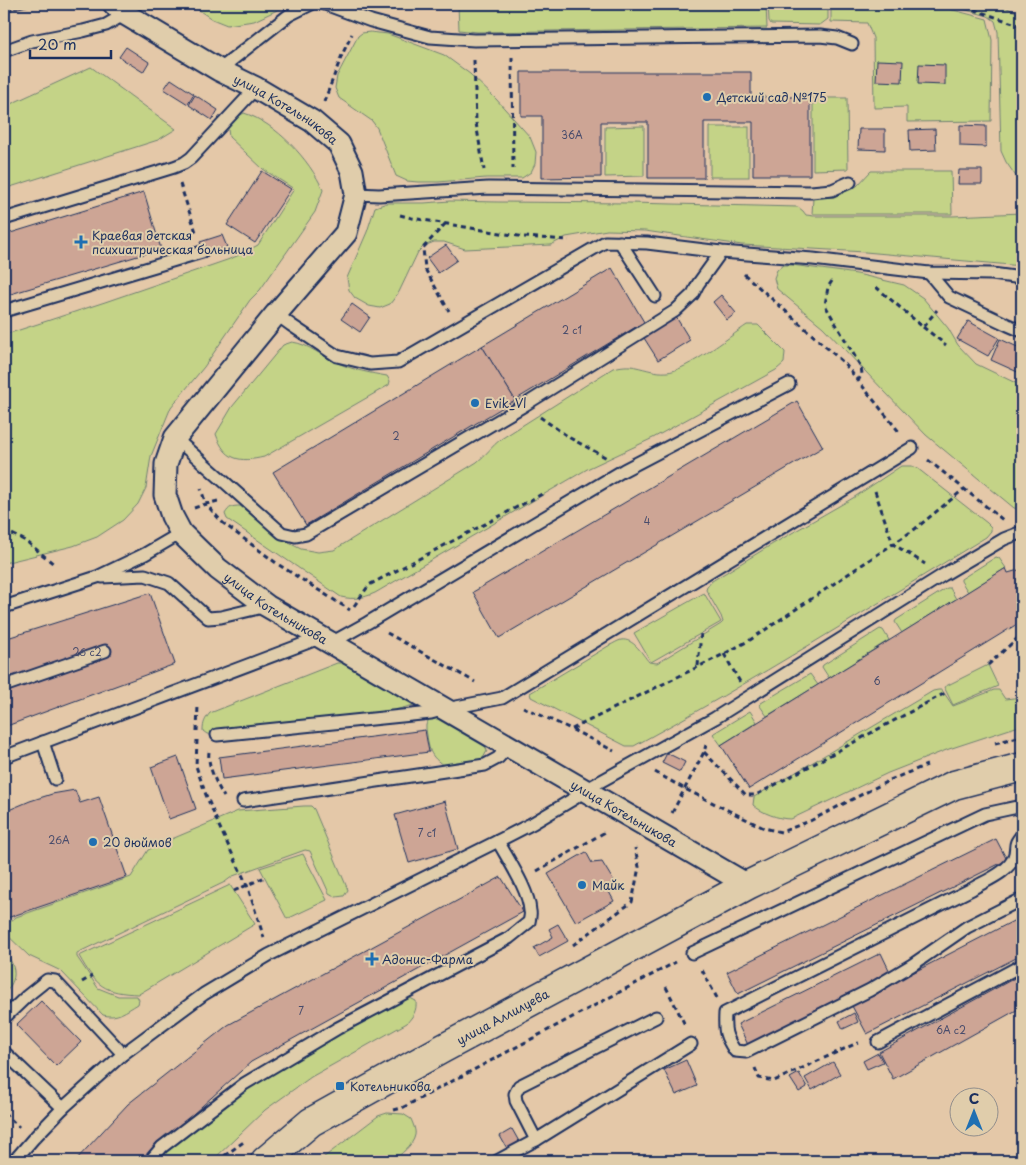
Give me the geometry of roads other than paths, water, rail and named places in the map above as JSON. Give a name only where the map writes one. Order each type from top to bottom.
[{"type":"main road","points":[[748,884],[954,785],[1022,767]]},
{"type":"main road","name":"улица Аллилуева","points":[[266,1161],[311,1122],[748,884]]},
{"type":"street","name":"улица Котельникова","points":[[119,9],[219,70],[256,88],[312,121],[339,144],[352,171],[356,194],[346,234],[276,314],[175,438],[166,464],[165,495],[172,516],[181,533],[218,569],[267,606],[748,884]]},
{"type":"lane","points":[[219,70],[288,15],[311,4]]},
{"type":"lane","points":[[325,4],[371,21],[430,37],[474,40],[820,36],[837,38],[852,44]]},
{"type":"lane","points":[[4,51],[32,41],[106,25],[119,9]]},
{"type":"lane","points":[[4,218],[184,163],[191,158],[256,88]]},
{"type":"lane","points":[[356,194],[379,195],[488,188],[811,192],[832,190],[850,182]]},
{"type":"lane","points":[[276,314],[337,356],[370,364],[398,362],[605,242],[647,242],[720,252],[846,263],[929,273],[992,274],[1022,278]]},
{"type":"lane","points":[[620,242],[655,296]]},
{"type":"lane","points":[[4,311],[202,252]]},
{"type":"lane","points":[[175,438],[282,533],[295,536],[306,534],[522,406],[675,310],[693,294],[720,252]]},
{"type":"lane","points":[[929,273],[949,297],[1022,331]]},
{"type":"lane","points":[[4,757],[198,684],[326,640],[367,623],[624,470],[789,384]]},
{"type":"lane","points":[[217,735],[432,713],[502,698],[912,448]]},
{"type":"lane","points":[[4,608],[98,577],[145,554],[181,533]]},
{"type":"lane","points":[[14,1161],[63,1108],[122,1054],[204,994],[269,955],[533,823],[585,790],[715,718],[1004,539],[1021,534]]},
{"type":"lane","points":[[98,577],[145,576],[169,583],[208,618],[221,617],[267,606]]},
{"type":"lane","points":[[4,686],[105,651]]},
{"type":"lane","points":[[43,742],[55,779]]},
{"type":"lane","points":[[243,801],[485,765],[498,758],[509,746]]},
{"type":"lane","points":[[692,953],[985,814],[1022,806]]},
{"type":"lane","points":[[1022,835],[1016,842],[1014,856],[1009,866],[972,889],[725,1013],[724,1026],[727,1039],[735,1051],[746,1052],[870,990],[912,965],[967,927],[1022,899]]},
{"type":"lane","points":[[150,1161],[162,1147],[244,1084],[338,1028],[509,938],[529,922],[531,912],[529,901],[498,841]]},
{"type":"lane","points":[[878,1042],[1022,965]]},
{"type":"lane","points":[[4,1018],[47,980],[55,981],[122,1054]]},
{"type":"lane","points":[[536,1140],[516,1101],[515,1094],[519,1086],[656,1016]]},
{"type":"lane","points":[[497,1161],[536,1140],[692,1044]]},
{"type":"lane","points":[[4,1052],[63,1108]]},
{"type":"place","name":"Детский сад №175","points":[[707,97]]},
{"type":"place","name":"Краевая детская психиатрическая больница","points":[[81,242]]},
{"type":"place","name":"Evik_Vl","points":[[475,403]]},
{"type":"place","name":"20 дюймов","points":[[93,842]]},
{"type":"place","name":"Майк","points":[[582,885]]},
{"type":"place","name":"Адонис-Фарма","points":[[372,959]]},
{"type":"place","name":"Котельникова","points":[[340,1086]]}]
